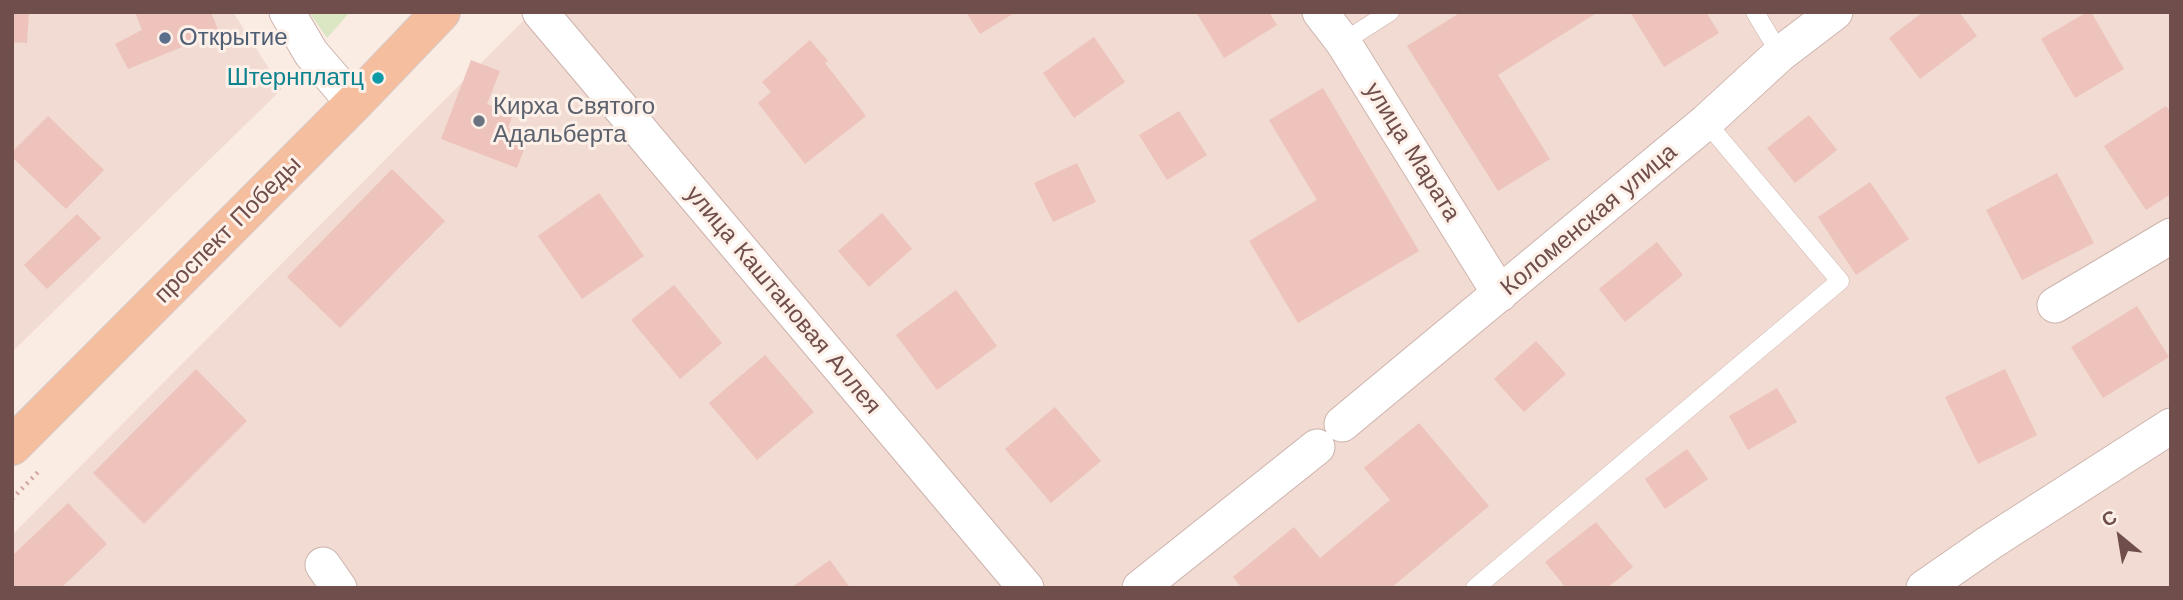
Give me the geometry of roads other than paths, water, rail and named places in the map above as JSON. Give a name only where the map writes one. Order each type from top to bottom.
[{"type":"main road","name":"проспект Победы","points":[[12,446],[441,12]]},
{"type":"street","points":[[287,12],[311,53],[354,103]]},
{"type":"street","name":"улица Каштановая Аллея","points":[[540,12],[1026,588]]},
{"type":"street","name":"улица Марата","points":[[1320,12],[1343,42],[1500,294]]},
{"type":"street","name":"Коломенская улица","points":[[1140,588],[1500,294],[1706,122],[1780,54],[1835,12]]},
{"type":"street","points":[[2055,305],[2171,236]]},
{"type":"street","points":[[1924,588],[2171,426]]},
{"type":"lane","points":[[1343,42],[1390,12]]},
{"type":"lane","points":[[1755,12],[1780,54]]},
{"type":"lane","points":[[1475,588],[1840,281],[1706,122]]},
{"type":"place","name":"Открытие","points":[[165,38]]},
{"type":"place","name":"Штернплатц","points":[[378,78]]},
{"type":"place","name":"Кирха Святого Адальберта","points":[[479,121]]}]
